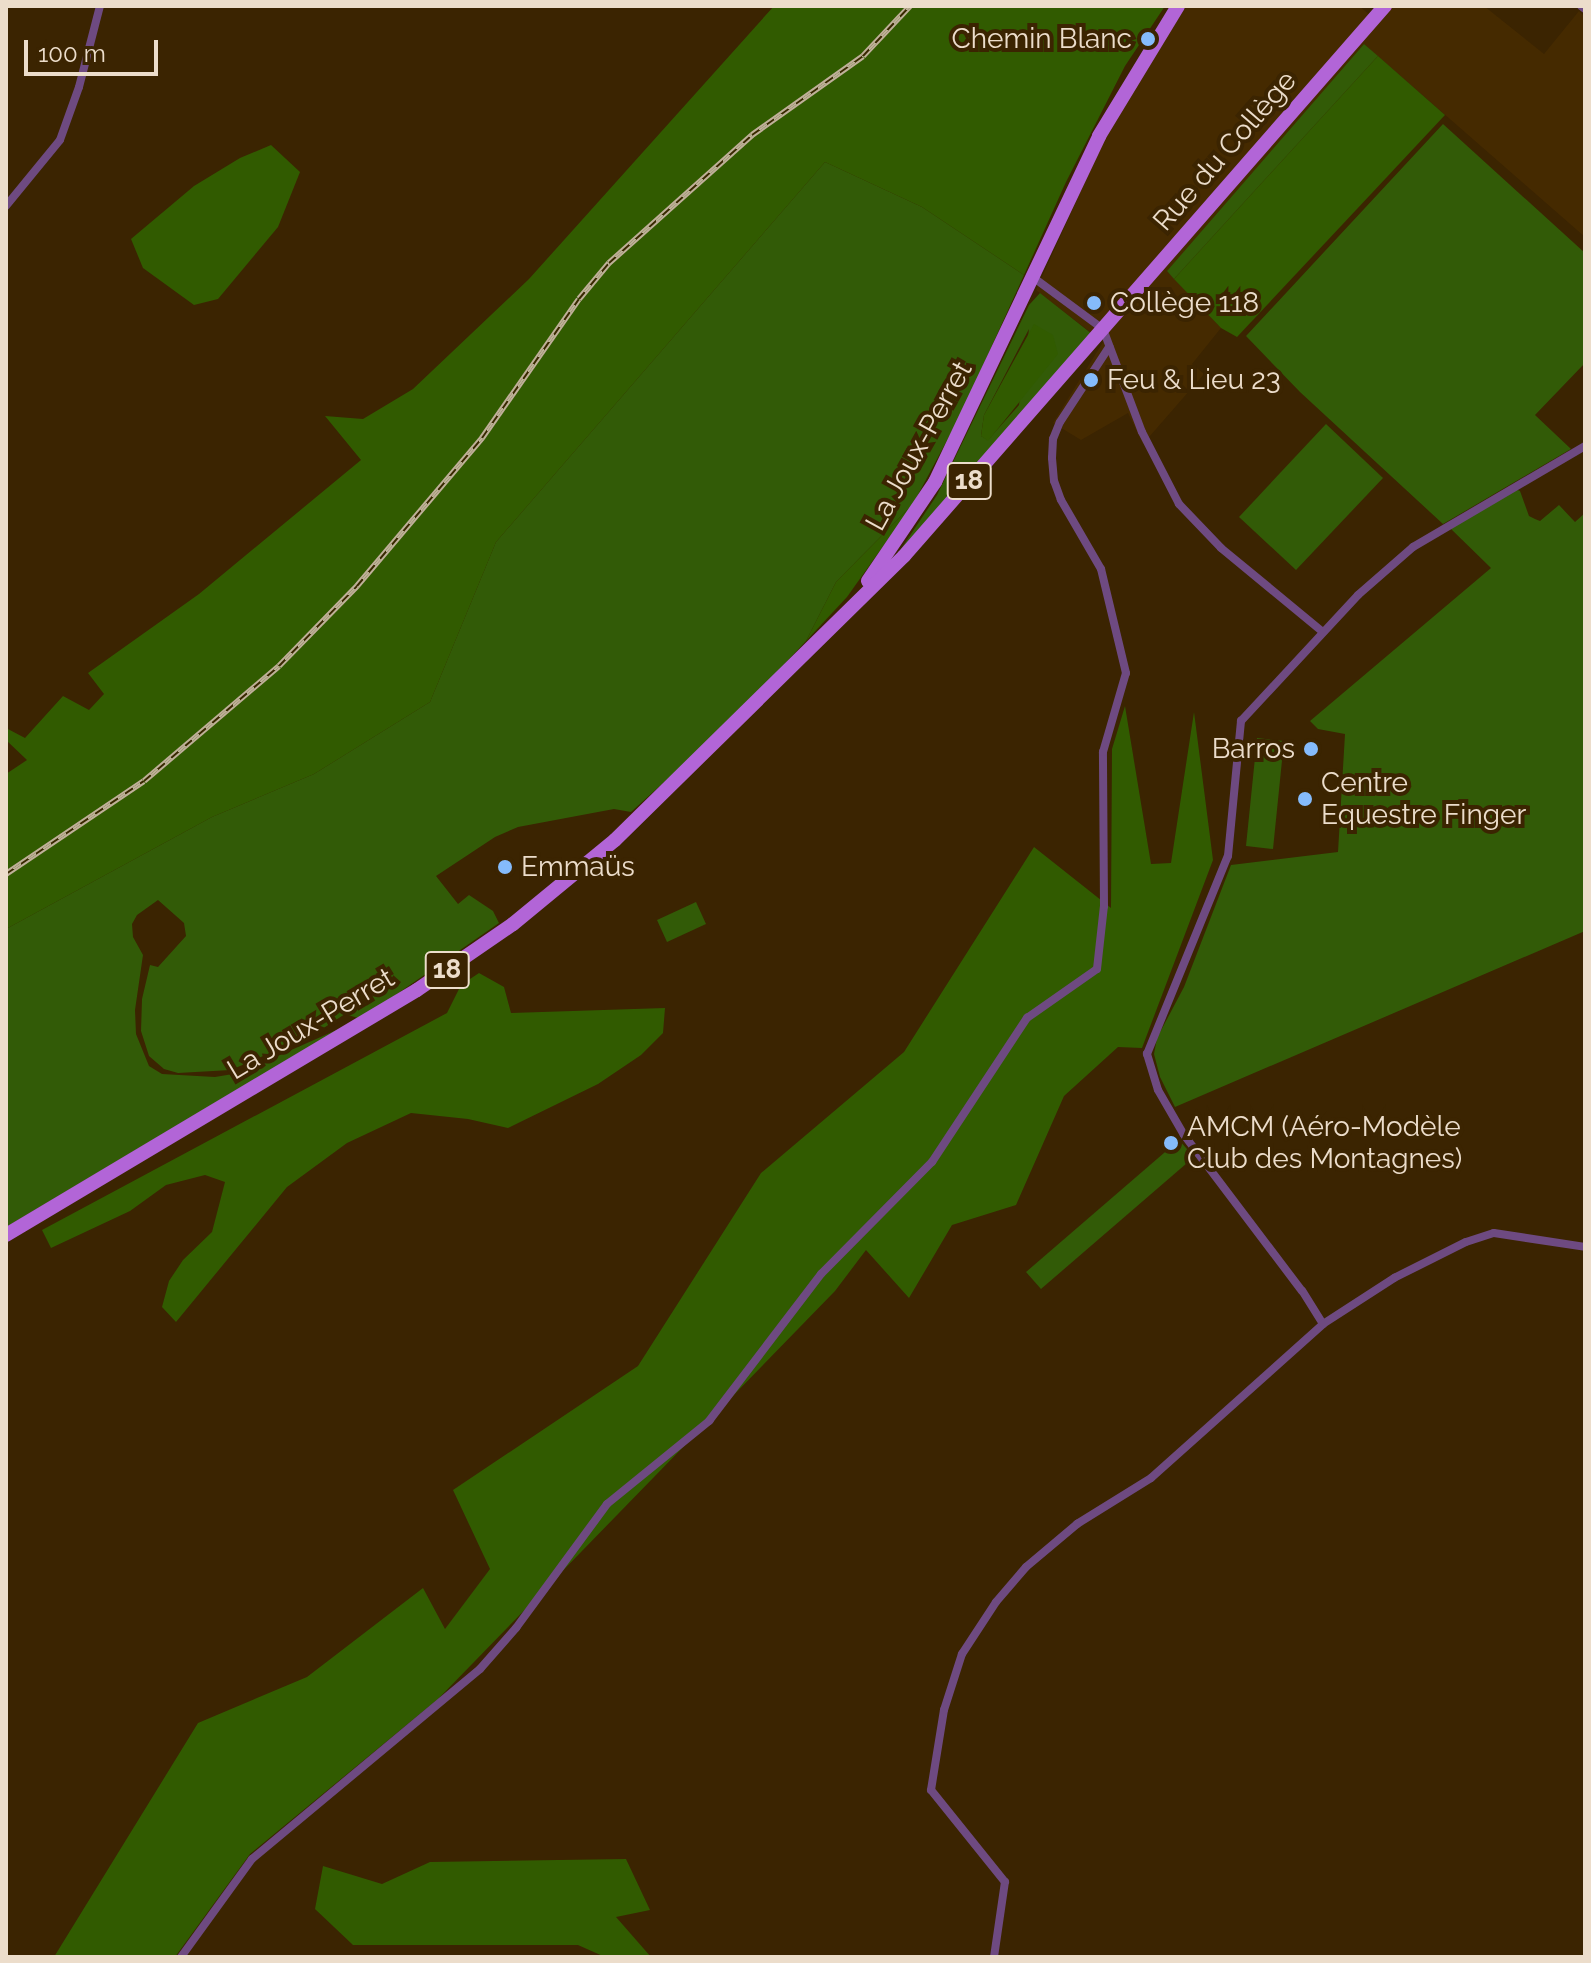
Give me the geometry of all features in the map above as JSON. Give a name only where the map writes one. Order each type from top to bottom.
[{"type":"main road","name":"18","points":[[1034,278],[1099,136],[1178,6]]},
{"type":"main road","name":"Rue du Collège","points":[[1103,329],[1385,6]]},
{"type":"main road","name":"La Joux-Perret","points":[[831,629],[895,545],[935,482],[1034,278]]},
{"type":"main road","name":"La Joux-Perret","points":[[6,1235],[355,1029],[513,924],[648,811],[904,556],[1103,329]]},
{"type":"street","points":[[6,206],[60,140],[79,87],[100,6]]},
{"type":"street","points":[[1034,278],[1103,329],[1151,453],[1179,504],[1221,548],[1323,632]]},
{"type":"street","points":[[181,1957],[252,1859],[480,1669],[516,1628],[607,1504],[709,1421],[821,1274],[932,1162],[1027,1018],[1086,980],[1097,969],[1101,953],[1103,752],[1126,673],[1101,569],[1061,500],[1054,481],[1052,458],[1053,439],[1060,422],[1109,347]]},
{"type":"street","points":[[1323,1324],[1302,1291],[1184,1135],[1158,1090],[1147,1054],[1228,856],[1241,721],[1358,595],[1413,547],[1585,446]]},
{"type":"street","points":[[994,1957],[1005,1882],[931,1790],[944,1710],[962,1654],[996,1602],[1026,1567],[1077,1524],[1151,1478],[1323,1324],[1394,1278],[1466,1242],[1494,1233],[1585,1247]]},
{"type":"shaded area","points":[[1186,6],[1359,6],[1370,15],[1377,6],[1484,6],[1544,54],[1579,11],[1585,17],[1585,237],[1364,44],[1167,271],[1221,328],[1192,364],[1204,374],[1143,444],[1128,413],[1081,440],[1053,423],[1103,342],[1036,290],[1111,125]]},
{"type":"green space","points":[[774,6],[1165,6],[1125,66],[1066,182],[1024,275],[922,207],[825,162],[496,542],[430,702],[314,774],[212,817],[6,929],[6,774],[27,760],[6,740],[6,728],[25,738],[63,696],[89,710],[104,694],[88,673],[199,594],[361,460],[325,416],[363,419],[413,389],[529,279]]},
{"type":"green space","points":[[1364,44],[1378,56],[1174,279],[1167,271]]},
{"type":"green space","points":[[1378,56],[1445,115],[1237,337],[1221,328],[1174,279]]},
{"type":"green space","points":[[1443,124],[1585,253],[1585,363],[1535,415],[1571,449],[1443,524],[1300,392],[1246,336]]},
{"type":"green space","points":[[271,145],[300,172],[278,227],[218,299],[194,305],[143,268],[131,239],[194,186],[240,158]]},
{"type":"green space","points":[[825,162],[922,207],[1024,275],[960,416],[913,504],[836,582],[806,641],[725,727],[631,812],[614,809],[518,827],[495,837],[436,876],[458,904],[469,895],[493,911],[499,923],[361,1019],[345,1014],[316,1033],[231,1070],[178,1073],[164,1069],[149,1056],[141,1031],[142,999],[150,965],[158,967],[186,936],[184,923],[158,900],[137,915],[132,924],[133,937],[143,955],[135,1010],[136,1034],[149,1066],[162,1074],[215,1077],[239,1073],[341,1028],[6,1227],[6,929],[212,817],[314,774],[430,702],[496,542]]},
{"type":"green space","points":[[1040,293],[1092,334],[899,552],[937,495],[1029,305]],"holes":[[[1029,329],[1019,405],[988,440],[981,436],[984,415]]]},
{"type":"green space","points":[[1034,324],[1053,335],[1058,354],[988,441],[981,436],[984,415]]},
{"type":"green space","points":[[1326,424],[1383,478],[1296,570],[1239,517]]},
{"type":"green space","points":[[1515,489],[1520,491],[1529,516],[1540,521],[1559,505],[1575,522],[1585,513],[1585,931],[1175,1107],[1160,1077],[1154,1054],[1157,1038],[1184,987],[1231,865],[1338,852],[1345,734],[1318,729],[1310,721],[1491,568],[1450,528]]},
{"type":"green space","points":[[913,504],[847,597],[806,641],[836,582]]},
{"type":"green space","points":[[1125,706],[1151,864],[1171,863],[1194,712],[1213,860],[1142,1048],[1118,1047],[1064,1096],[1016,1205],[952,1225],[909,1298],[866,1250],[835,1291],[438,1699],[250,1854],[175,1957],[54,1957],[198,1723],[307,1677],[423,1588],[445,1629],[490,1569],[453,1490],[638,1366],[761,1173],[904,1052],[1034,847],[1111,908],[1112,749]]},
{"type":"green space","points":[[1257,738],[1284,741],[1273,849],[1246,846]]},
{"type":"green space","points":[[696,902],[706,924],[667,942],[657,920]]},
{"type":"green space","points":[[479,973],[504,987],[511,1013],[665,1008],[663,1033],[641,1055],[598,1084],[508,1128],[468,1119],[411,1113],[347,1143],[287,1187],[176,1322],[162,1307],[169,1281],[183,1260],[212,1232],[225,1182],[205,1175],[166,1185],[130,1211],[51,1248],[42,1230],[447,1013],[461,985]]},
{"type":"green space","points":[[1179,1140],[1194,1157],[1041,1289],[1026,1272]]},
{"type":"green space","points":[[626,1859],[650,1910],[616,1917],[651,1957],[605,1957],[578,1945],[353,1945],[315,1909],[323,1866],[382,1884],[430,1862]]},
{"type":"railway","points":[[6,874],[144,781],[279,666],[357,586],[482,438],[579,299],[609,263],[752,135],[863,56],[910,6]]},
{"type":"place","name":"Chemin Blanc","points":[[1148,39]]},
{"type":"place","name":"Collège 118","points":[[1094,303]]},
{"type":"place","name":"Feu & Lieu 23","points":[[1091,380]]},
{"type":"place","name":"Barros","points":[[1311,749]]},
{"type":"place","name":"Centre Equestre Finger","points":[[1305,799]]},
{"type":"place","name":"Emmaüs","points":[[505,867]]},
{"type":"place","name":"AMCM (Aéro-Modèle Club des Montagnes)","points":[[1171,1143]]}]
